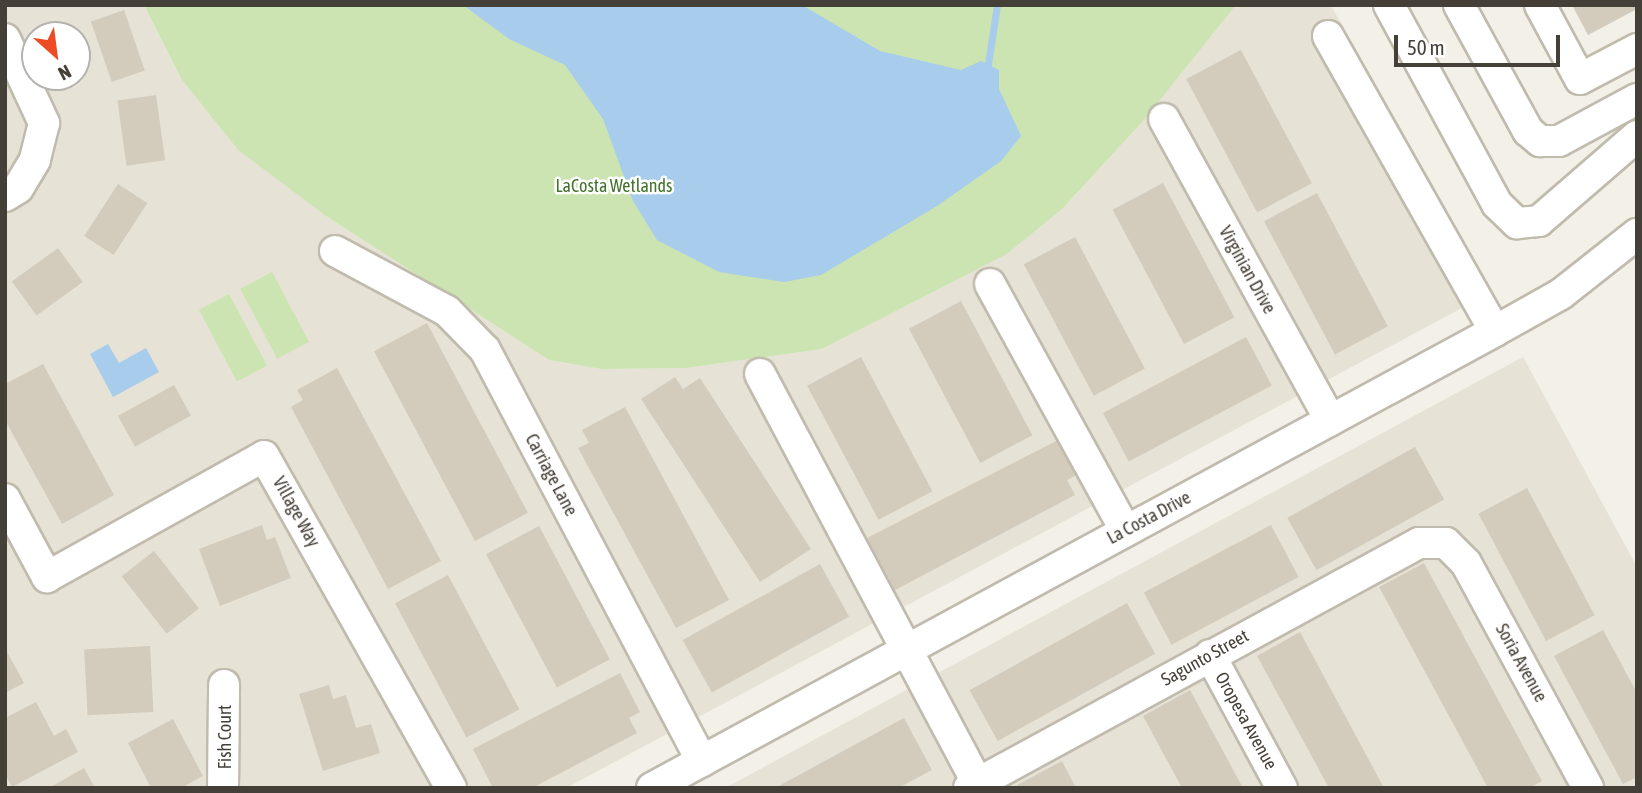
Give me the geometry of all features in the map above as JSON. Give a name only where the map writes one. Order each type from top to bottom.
[{"type":"street","points":[[1389,5],[1497,204],[1517,223],[1539,221],[1604,169],[1637,136]]},
{"type":"street","points":[[1459,5],[1535,139],[1545,144],[1559,141],[1637,99]]},
{"type":"street","points":[[1540,5],[1580,79],[1637,49]]},
{"type":"street","points":[[1328,36],[1495,331]]},
{"type":"street","points":[[5,39],[44,123],[35,160],[18,188],[5,197]]},
{"type":"street","name":"Virginian Drive","points":[[1164,119],[1330,420]]},
{"type":"street","name":"Carriage Lane","points":[[335,251],[447,311],[485,350],[702,761]]},
{"type":"street","name":"La Costa Drive","points":[[652,788],[1495,331],[1629,253]]},
{"type":"street","points":[[990,284],[1125,530]]},
{"type":"street","points":[[760,374],[908,649],[975,786]]},
{"type":"street","name":"Village Way","points":[[5,499],[47,577],[264,456],[451,788]]},
{"type":"street","name":"Sagunto Street","points":[[975,786],[1419,542],[1446,543]]},
{"type":"street","name":"Soria Avenue","points":[[1446,543],[1466,563],[1588,788]]},
{"type":"street","name":"Oropesa Avenue","points":[[1210,655],[1282,788]]},
{"type":"street","name":"Fish Court","points":[[223,788],[225,685]]},
{"type":"shaded area","points":[[5,5],[144,5],[182,80],[238,150],[326,216],[549,360],[601,369],[686,368],[822,349],[1007,254],[1062,209],[1144,120],[1236,5],[1331,5],[1488,294],[566,788],[5,788]]},
{"type":"shaded area","points":[[1523,357],[1637,567],[1637,788],[725,788]]},
{"type":"green space","name":"LaCosta Wetlands","points":[[144,5],[1236,5],[1144,120],[1062,209],[1007,254],[822,349],[686,368],[601,369],[549,360],[326,216],[238,150],[182,80]]},
{"type":"green space","points":[[272,272],[309,342],[277,359],[240,289]]},
{"type":"green space","points":[[229,294],[267,366],[237,381],[199,310]]},
{"type":"water","points":[[463,5],[802,5],[880,51],[961,70],[981,61],[999,70],[999,89],[1021,136],[1001,161],[937,206],[821,275],[784,282],[719,272],[657,240],[633,201],[603,119],[565,65],[509,39]]},
{"type":"water","points":[[108,344],[119,363],[146,348],[159,372],[113,397],[90,354]]},
{"type":"building","points":[[1572,5],[1637,5],[1637,9],[1588,35]]},
{"type":"building","points":[[124,10],[145,71],[112,82],[91,21]]},
{"type":"building","points":[[1241,50],[1312,183],[1257,212],[1186,79]]},
{"type":"building","points":[[156,95],[165,160],[127,166],[117,100]]},
{"type":"building","points":[[1163,183],[1234,317],[1184,344],[1113,210]]},
{"type":"building","points":[[118,184],[147,203],[114,255],[84,236]]},
{"type":"building","points":[[1317,193],[1388,326],[1335,354],[1264,221]]},
{"type":"building","points":[[1075,237],[1145,369],[1094,396],[1024,264]]},
{"type":"building","points":[[58,248],[83,282],[37,315],[12,282]]},
{"type":"building","points":[[961,301],[1032,435],[980,463],[909,329]]},
{"type":"building","points":[[427,323],[528,513],[475,541],[374,351]]},
{"type":"building","points":[[1246,337],[1272,386],[1129,462],[1103,413]]},
{"type":"building","points":[[861,357],[932,491],[878,520],[807,386]]},
{"type":"building","points":[[43,364],[114,495],[62,524],[5,420],[5,384]]},
{"type":"building","points":[[337,368],[441,561],[388,589],[291,407],[303,400],[297,390]]},
{"type":"building","points":[[675,377],[683,389],[700,378],[811,549],[760,582],[641,399]]},
{"type":"building","points":[[174,385],[191,416],[135,447],[118,416]]},
{"type":"building","points":[[625,407],[729,600],[676,628],[578,448],[589,443],[582,430]]},
{"type":"building","points":[[1060,439],[1078,474],[1067,480],[1075,495],[895,590],[867,538]]},
{"type":"building","points":[[1415,447],[1444,499],[1316,570],[1287,518]]},
{"type":"building","points":[[1527,488],[1595,615],[1546,641],[1478,514]]},
{"type":"building","points":[[262,525],[267,540],[275,537],[291,578],[220,606],[199,549]]},
{"type":"building","points":[[1271,525],[1299,577],[1172,645],[1144,593]]},
{"type":"building","points":[[539,526],[610,659],[557,687],[486,554]]},
{"type":"building","points":[[154,551],[199,609],[167,634],[122,576]]},
{"type":"building","points":[[1424,563],[1542,781],[1529,788],[1488,788],[1379,587]]},
{"type":"building","points":[[820,564],[849,616],[712,693],[683,640]]},
{"type":"building","points":[[448,575],[519,709],[466,737],[395,603]]},
{"type":"building","points":[[1127,603],[1155,654],[998,741],[970,690]]},
{"type":"building","points":[[1603,630],[1637,693],[1637,777],[1623,784],[1554,656]]},
{"type":"building","points":[[1300,632],[1384,788],[1329,788],[1257,656]]},
{"type":"building","points":[[150,646],[153,712],[88,715],[84,649]]},
{"type":"building","points":[[5,648],[24,683],[5,693]]},
{"type":"building","points":[[620,673],[640,712],[629,718],[637,733],[532,788],[493,788],[473,749]]},
{"type":"building","points":[[329,685],[333,699],[346,695],[356,728],[371,724],[380,753],[323,771],[299,694]]},
{"type":"building","points":[[1190,690],[1243,788],[1182,788],[1143,716]]},
{"type":"building","points":[[36,702],[54,736],[66,729],[78,752],[12,787],[5,774],[5,718]]},
{"type":"building","points":[[904,718],[932,770],[898,788],[775,788]]},
{"type":"building","points":[[173,719],[203,776],[181,788],[151,788],[128,743]]},
{"type":"building","points":[[1062,761],[1076,788],[1019,788],[1017,785]]},
{"type":"building","points":[[84,768],[95,788],[49,788]]},
{"type":"waterway","points":[[988,64],[997,5]]}]
